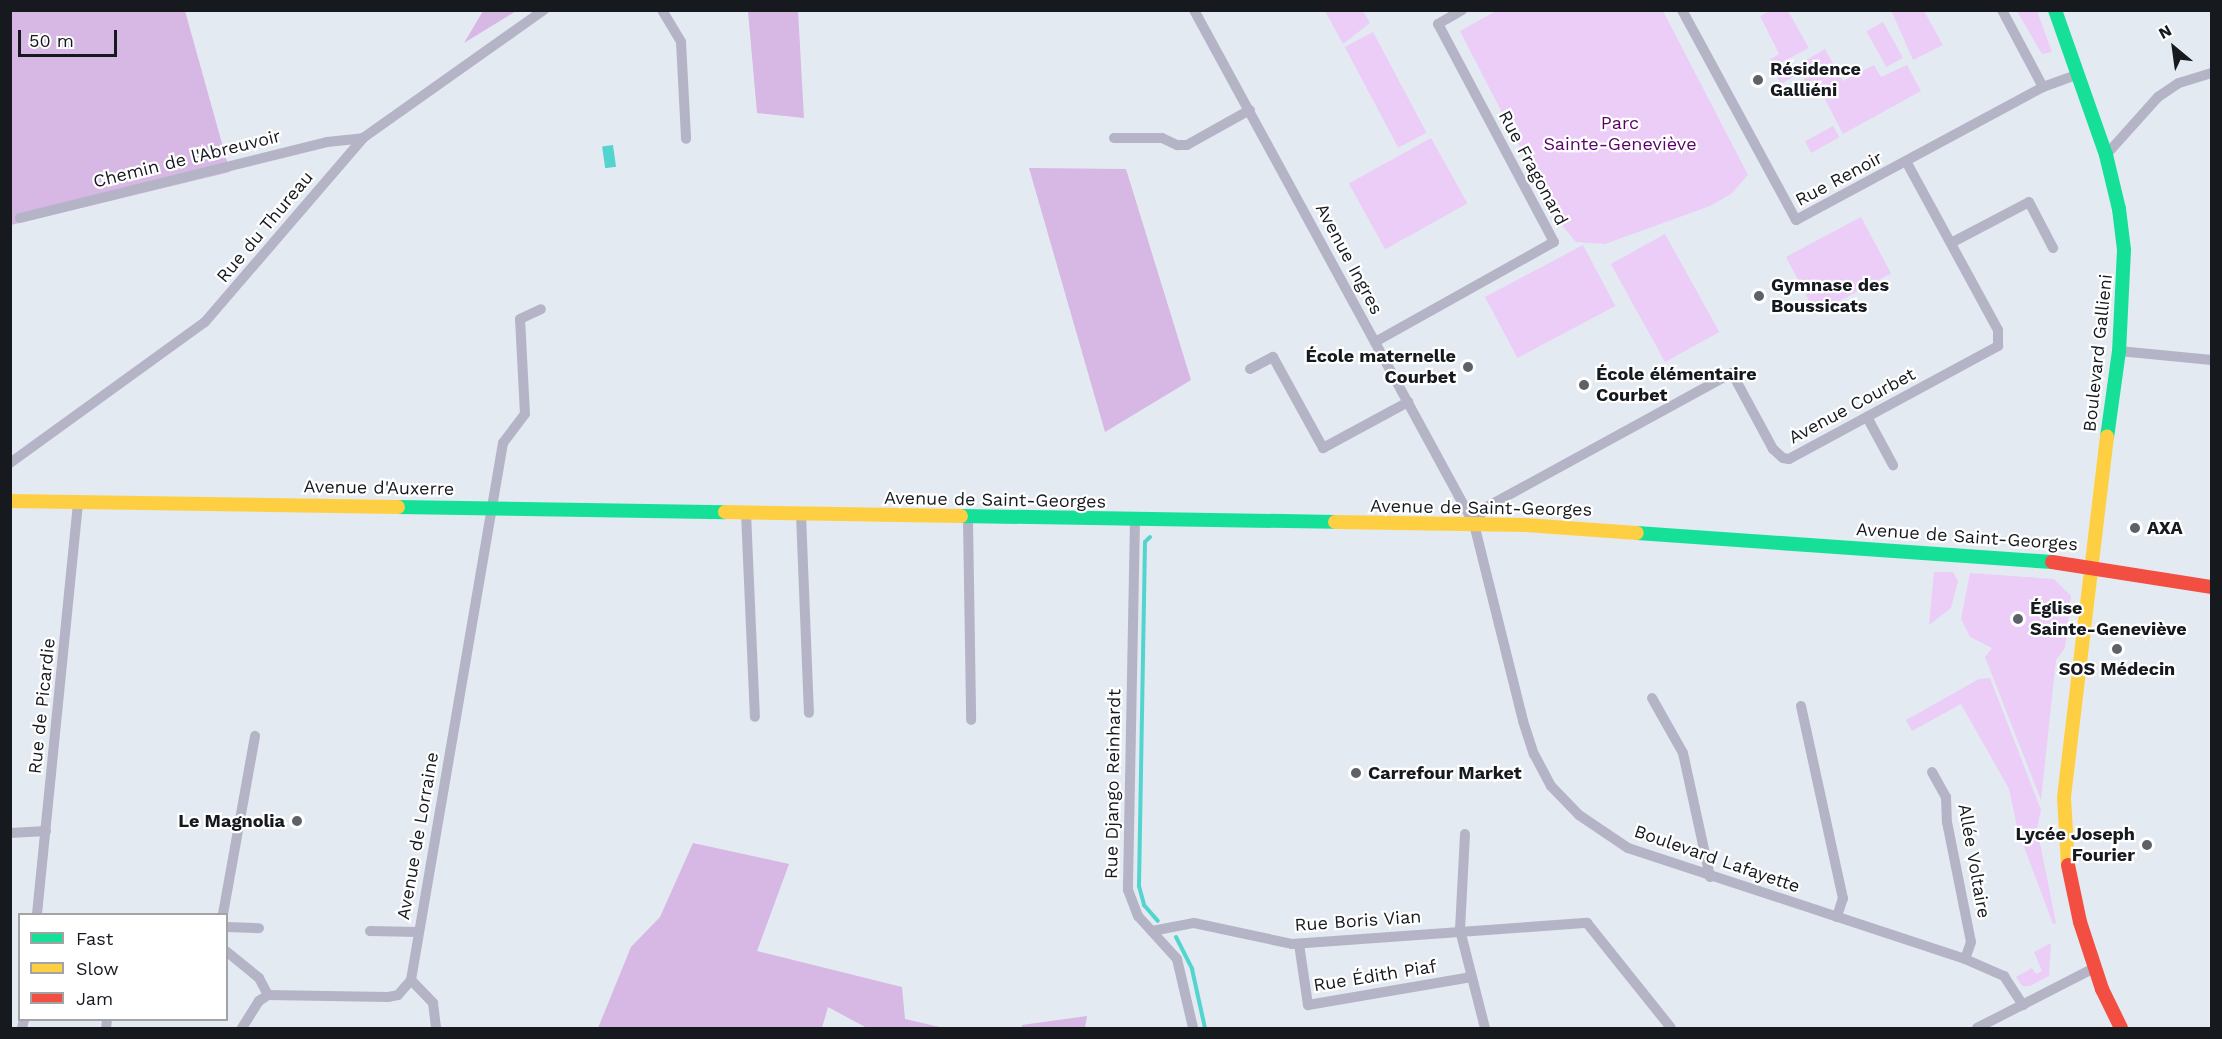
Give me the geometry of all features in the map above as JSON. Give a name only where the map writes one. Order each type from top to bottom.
[{"type":"main road","name":"Boulevard Gallieni","points":[[2055,10],[2106,155],[2119,209],[2124,250],[2120,351],[2089,565],[2064,797],[2073,890],[2094,968],[2121,1029]]},
{"type":"main road","name":"Avenue d'Auxerre","points":[[10,501],[78,500],[746,513]]},
{"type":"main road","name":"Avenue de Saint-Georges","points":[[746,513],[968,519],[1474,524],[1662,533],[2089,565],[2211,587]]},
{"type":"street","name":"Rue du Thureau","points":[[10,464],[205,322],[363,138],[544,10]]},
{"type":"street","points":[[662,10],[681,42],[686,139]]},
{"type":"street","name":"Avenue Ingres","points":[[1194,10],[1474,524]]},
{"type":"street","name":"Rue Fragonard","points":[[1375,342],[1554,242],[1438,24],[1462,10]]},
{"type":"street","name":"Rue Renoir","points":[[1682,10],[1796,220],[2043,87],[2078,74]]},
{"type":"street","points":[[2002,10],[2043,87]]},
{"type":"street","points":[[2106,155],[2158,97],[2180,83],[2211,73]]},
{"type":"street","points":[[1114,138],[1162,138],[1187,145],[1250,110]]},
{"type":"street","name":"Chemin de l'Abreuvoir","points":[[20,218],[327,142],[363,138]]},
{"type":"street","name":"Avenue Courbet","points":[[1474,524],[1485,508],[1732,373],[1773,449],[1783,458],[1796,456],[1993,350],[2000,341],[1951,243],[1906,161]]},
{"type":"street","points":[[1951,243],[2029,202],[2054,248]]},
{"type":"street","name":"Avenue de Lorraine","points":[[411,980],[417,932],[494,508],[503,443],[525,414],[520,319],[541,309]]},
{"type":"street","points":[[2120,351],[2211,360]]},
{"type":"street","points":[[1250,369],[1273,357],[1323,448],[1408,402]]},
{"type":"street","points":[[1867,417],[1893,465]]},
{"type":"street","name":"Rue de Picardie","points":[[37,913],[78,500]]},
{"type":"street","points":[[746,513],[755,717]]},
{"type":"street","points":[[801,514],[809,713]]},
{"type":"street","points":[[968,519],[971,720]]},
{"type":"street","name":"Rue Django Reinhardt","points":[[1135,520],[1128,890],[1130,904],[1177,959],[1192,1029]]},
{"type":"street","name":"Boulevard Lafayette","points":[[1474,524],[1523,721],[1534,754],[1551,786],[1580,814],[1628,848],[1710,877],[1965,959],[2004,976],[2023,1005]]},
{"type":"street","points":[[1653,698],[1683,753],[1710,877]]},
{"type":"street","points":[[1800,706],[1843,898],[1837,917]]},
{"type":"street","points":[[223,913],[255,736]]},
{"type":"street","name":"Allée Voltaire","points":[[1932,772],[1946,797],[1971,942],[1965,959]]},
{"type":"street","points":[[10,833],[46,831]]},
{"type":"street","points":[[1465,834],[1460,930],[1485,1029]]},
{"type":"street","name":"Rue Boris Vian","points":[[1152,931],[1194,923],[1299,944],[1460,930],[1587,923],[1667,1027]]},
{"type":"street","points":[[228,927],[260,928]]},
{"type":"street","points":[[370,931],[417,932]]},
{"type":"street","name":"Rue Édith Piaf","points":[[1299,944],[1308,1005],[1472,977]]},
{"type":"street","points":[[228,953],[260,978],[268,995]]},
{"type":"street","points":[[1977,1029],[2094,968]]},
{"type":"street","points":[[242,1029],[259,1001],[268,995],[388,997],[398,994],[411,980],[433,1003],[436,1029]]},
{"type":"green space","name":"Parc Sainte-Geneviève","points":[[1498,10],[1663,11],[1748,175],[1731,194],[1710,206],[1605,244],[1576,242],[1556,218],[1460,31]]},
{"type":"green space","points":[[1771,10],[1788,11],[1809,48],[1773,67],[1769,60],[1779,54],[1760,16]]},
{"type":"green space","points":[[1891,10],[1924,11],[1943,45],[1913,60]]},
{"type":"green space","points":[[1325,11],[1363,11],[1370,23],[1343,44]]},
{"type":"green space","points":[[2017,11],[2037,11],[2052,52],[2042,54]]},
{"type":"green space","points":[[1883,22],[1903,58],[1886,67],[1866,31]]},
{"type":"green space","points":[[1373,32],[1427,133],[1398,148],[1345,47]]},
{"type":"green space","points":[[1825,49],[1843,81],[1874,65],[1881,77],[1907,65],[1921,91],[1843,134],[1815,80],[1799,83],[1815,71],[1812,66],[1781,84],[1777,77]]},
{"type":"green space","points":[[1833,126],[1839,137],[1811,153],[1805,142]]},
{"type":"green space","points":[[1431,138],[1467,204],[1385,249],[1349,184]]},
{"type":"green space","points":[[1861,217],[1891,274],[1816,313],[1786,257]]},
{"type":"green space","points":[[1665,234],[1719,332],[1665,362],[1611,264]]},
{"type":"green space","points":[[1583,245],[1615,306],[1517,358],[1485,297]]},
{"type":"green space","points":[[1934,572],[1953,572],[1958,581],[1951,608],[1929,625]]},
{"type":"green space","points":[[1970,573],[2054,579],[2071,596],[2065,648],[2056,660],[2041,800],[1985,657],[1992,648],[1970,637],[1961,619]]},
{"type":"green space","points":[[1990,678],[2041,810],[2037,828],[2056,923],[2053,924],[2018,831],[2009,789],[1961,704],[1912,731],[1906,720],[1979,679]]},
{"type":"green space","points":[[2051,943],[2049,976],[2030,986],[2022,986],[2016,977],[2032,968],[2036,974],[2042,971],[2034,952]]},
{"type":"shaded area","points":[[10,11],[185,11],[230,172],[11,225]]},
{"type":"shaded area","points":[[483,11],[516,11],[464,43]]},
{"type":"shaded area","points":[[748,11],[798,11],[804,118],[757,113]]},
{"type":"shaded area","points":[[1029,168],[1126,169],[1191,380],[1105,432]]},
{"type":"shaded area","points":[[693,843],[789,864],[757,951],[902,987],[905,1019],[944,1028],[867,1028],[828,1007],[822,1028],[598,1028],[631,947],[660,917]]},
{"type":"shaded area","points":[[1087,1016],[1085,1028],[1021,1028],[1022,1025]]},
{"type":"water","points":[[613,145],[616,167],[605,168],[602,147]]},
{"type":"waterway","points":[[1150,537],[1145,542],[1139,886],[1144,905],[1158,921]]},
{"type":"waterway","points":[[1176,937],[1192,969],[1205,1028]]},
{"type":"traffic: fast","points":[[2055,10],[2106,155],[2119,209],[2124,250],[2119,351],[2107,437]]},
{"type":"traffic: fast","points":[[398,507],[725,512]]},
{"type":"traffic: fast","points":[[961,516],[1335,522]]},
{"type":"traffic: fast","points":[[1637,533],[2052,562]]},
{"type":"traffic: slow","points":[[2068,865],[2064,797],[2107,437]]},
{"type":"traffic: slow","points":[[10,501],[398,507]]},
{"type":"traffic: slow","points":[[725,512],[961,516]]},
{"type":"traffic: slow","points":[[1335,522],[1526,525],[1637,533]]},
{"type":"traffic: jam","points":[[2052,562],[2212,587]]},
{"type":"traffic: jam","points":[[2068,865],[2080,922],[2102,989],[2121,1028]]},
{"type":"place","name":"Résidence Galliéni","points":[[1758,80]]},
{"type":"place","name":"Gymnase des Boussicats","points":[[1759,296]]},
{"type":"place","name":"École maternelle Courbet","points":[[1468,367]]},
{"type":"place","name":"École élémentaire Courbet","points":[[1584,385]]},
{"type":"place","name":"AXA","points":[[2135,528]]},
{"type":"place","name":"Église Sainte-Geneviève","points":[[2018,619]]},
{"type":"place","name":"SOS Médecin","points":[[2117,649]]},
{"type":"place","name":"Carrefour Market","points":[[1356,773]]},
{"type":"place","name":"Le Magnolia","points":[[297,821]]},
{"type":"place","name":"Lycée Joseph Fourier","points":[[2147,845]]}]
